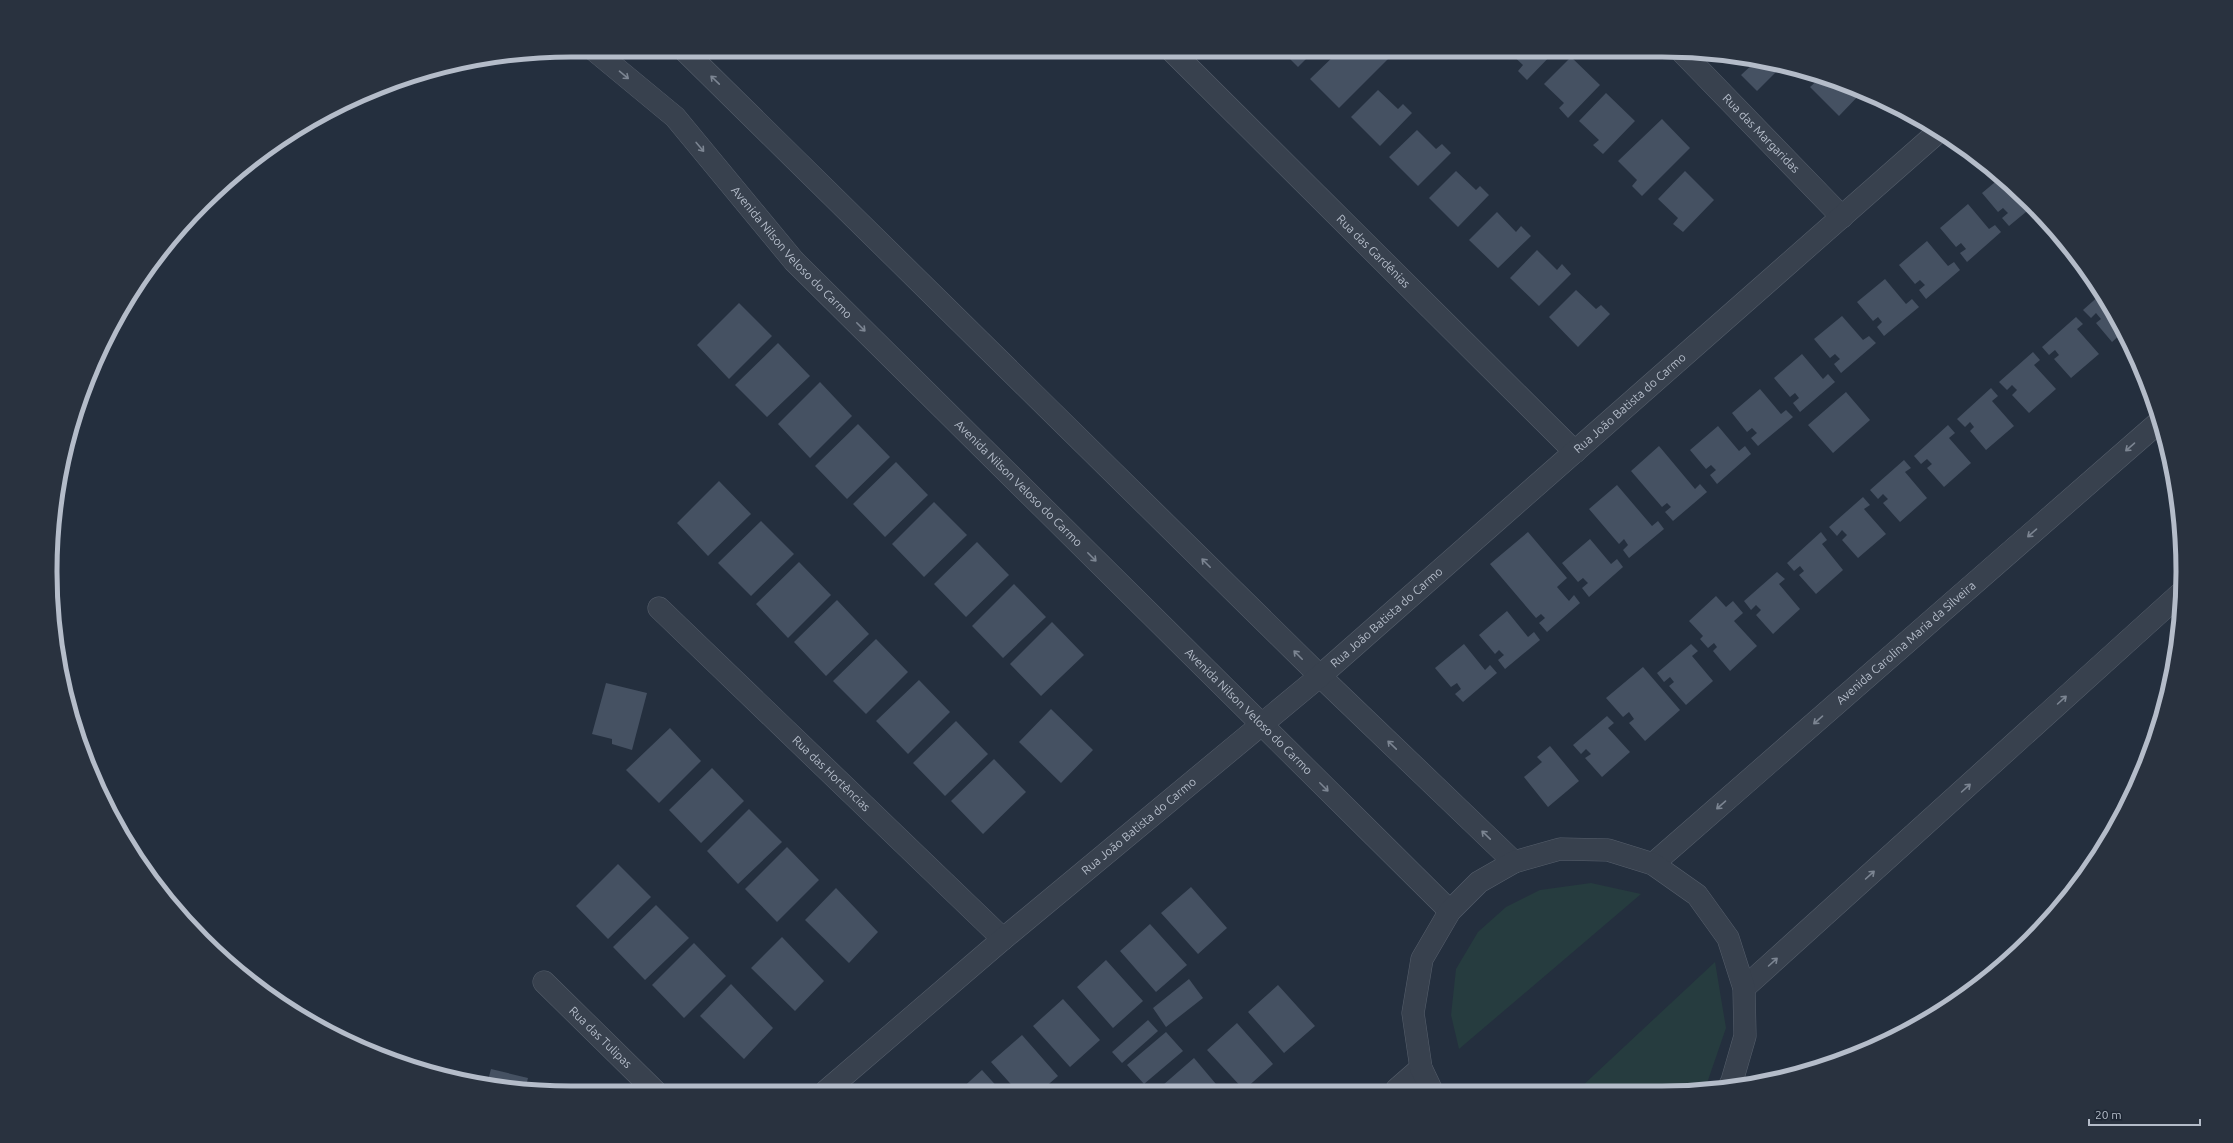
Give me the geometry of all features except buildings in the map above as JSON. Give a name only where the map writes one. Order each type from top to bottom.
[{"type":"street","name":"Avenida Nilson Veloso do Carmo","points":[[602,57],[675,117],[794,261],[1450,911]]},
{"type":"street","points":[[691,57],[1320,676],[1514,862]]},
{"type":"street","name":"Rua das Gardênias","points":[[1178,57],[1575,452]]},
{"type":"street","name":"Rua das Margaridas","points":[[1688,58],[1842,217]]},
{"type":"street","name":"Rua João Batista do Carmo","points":[[832,1086],[1003,939],[1260,724],[1320,676],[1934,136]]},
{"type":"street","name":"Avenida Carolina Maria da Silveira","points":[[1653,864],[2155,426]]},
{"type":"street","points":[[1744,988],[2175,599]]},
{"type":"street","name":"Rua das Hortências","points":[[659,608],[1003,939]]},
{"type":"street","points":[[1430,1086],[1421,1068],[1412,1013],[1422,959],[1450,911],[1479,882],[1514,862],[1560,849],[1608,850],[1653,864],[1697,895],[1728,938],[1744,988],[1745,1036],[1734,1081]]},
{"type":"street","name":"Rua das Tulipas","points":[[544,982],[650,1086]]},
{"type":"street","points":[[1401,1086],[1421,1068]]},
{"type":"green space","points":[[1591,883],[1641,894],[1459,1049],[1451,1015],[1456,969],[1478,932],[1506,907],[1540,890]]},
{"type":"green space","points":[[1715,962],[1726,1028],[1707,1084],[1662,1086],[1582,1086]]}]
